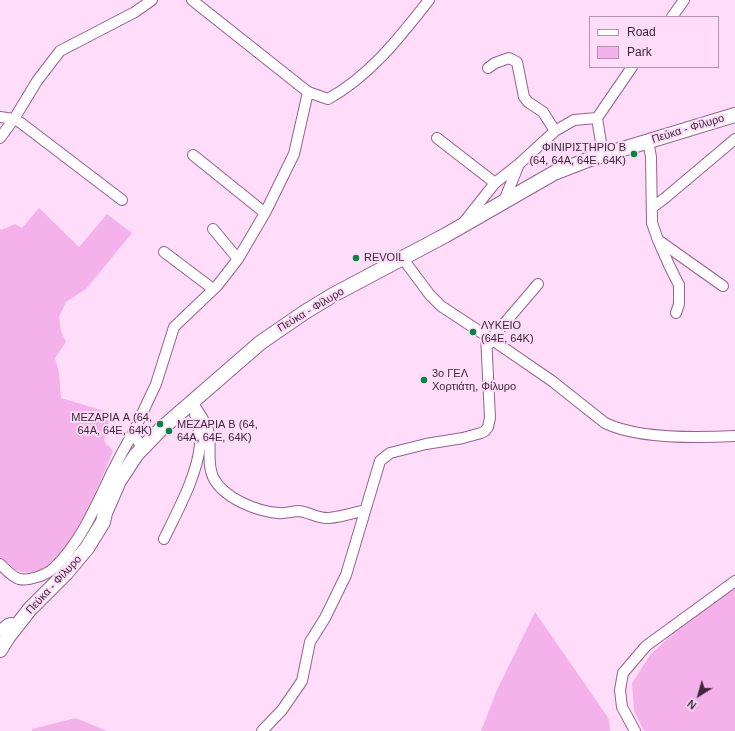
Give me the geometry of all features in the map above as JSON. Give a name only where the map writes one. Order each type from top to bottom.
[{"type":"main road","name":"Πεύκα - Φίλυρο","points":[[0,650],[30,609],[73,566],[88,548],[103,522],[105,513],[119,481],[130,463],[142,448],[260,343],[333,295],[403,259],[554,173],[575,164],[603,155],[735,115]]},
{"type":"street","points":[[0,138],[14,119],[37,81],[60,51],[135,12],[152,0]]},
{"type":"street","points":[[192,0],[308,92],[328,99],[339,94],[378,62],[429,0]]},
{"type":"street","points":[[673,16],[684,0]]},
{"type":"street","points":[[488,68],[495,63],[509,58],[517,62],[524,97],[528,102],[542,112],[555,131]]},
{"type":"street","points":[[603,155],[597,118],[631,68]]},
{"type":"street","points":[[0,564],[7,572],[20,579],[30,579],[40,575],[52,569],[64,557],[82,531],[133,433],[156,384],[174,327],[213,290],[238,259],[265,213],[294,154],[308,92]]},
{"type":"street","points":[[0,116],[14,119],[122,200]]},
{"type":"street","points":[[460,227],[495,183],[519,164],[555,131],[574,120],[597,118]]},
{"type":"street","points":[[437,138],[495,183]]},
{"type":"street","points":[[653,207],[735,139]]},
{"type":"street","points":[[648,142],[651,157],[653,207],[652,223],[658,240],[679,285],[679,304],[676,313]]},
{"type":"street","points":[[193,155],[265,213]]},
{"type":"street","points":[[504,201],[519,164]]},
{"type":"street","points":[[213,229],[238,259]]},
{"type":"street","points":[[658,240],[723,286]]},
{"type":"street","points":[[164,252],[213,290]]},
{"type":"street","points":[[403,259],[435,301],[488,340],[552,380],[597,418],[614,427],[635,432],[678,436],[735,436]]},
{"type":"street","points":[[262,731],[282,710],[302,680],[310,642],[325,618],[346,575],[380,461],[390,453],[426,444],[463,438],[480,433],[488,427],[490,418],[488,340],[538,284]]},
{"type":"street","points":[[192,402],[203,420],[209,434],[210,465],[214,478],[221,487],[236,499],[251,506],[272,512],[286,513],[299,511],[325,518],[365,510]]},
{"type":"street","points":[[164,539],[185,494],[198,456],[200,441],[199,426],[192,402]]},
{"type":"street","points":[[133,433],[142,448]]},
{"type":"street","points":[[635,731],[622,707],[620,690],[623,674],[646,646],[735,581]]},
{"type":"street","points":[[0,631],[9,623],[17,625]]},
{"type":"green space","points":[[39,208],[79,247],[107,214],[132,233],[86,289],[66,302],[59,317],[61,331],[66,342],[55,358],[59,373],[61,398],[111,413],[104,441],[113,451],[86,512],[59,555],[44,569],[34,572],[23,572],[12,569],[0,556],[0,228],[1,230],[15,224],[22,228]]},
{"type":"green space","points":[[735,576],[735,731],[644,731],[634,711],[632,683],[650,655]]},
{"type":"green space","points":[[535,612],[609,719],[610,731],[481,731],[497,690]]},
{"type":"green space","points":[[76,718],[107,731],[32,731],[32,729]]},
{"type":"place","name":"ΦΙΝΙΡΙΣΤΗΡΙΟ B (64, 64Α, 64Ε, 64Κ)","points":[[634,154]]},
{"type":"place","name":"REVOIL","points":[[356,258]]},
{"type":"place","name":"ΛΥΚΕΙΟ (64Ε, 64Κ)","points":[[473,332]]},
{"type":"place","name":"3ο ΓΕΛ Χορτιάτη, Φίλυρο","points":[[424,380]]},
{"type":"place","name":"ΜΕΖΑΡΙΑ A (64, 64Α, 64Ε, 64Κ)","points":[[160,424]]},
{"type":"place","name":"ΜΕΖΑΡΙΑ B (64, 64Α, 64Ε, 64Κ)","points":[[169,431]]}]
